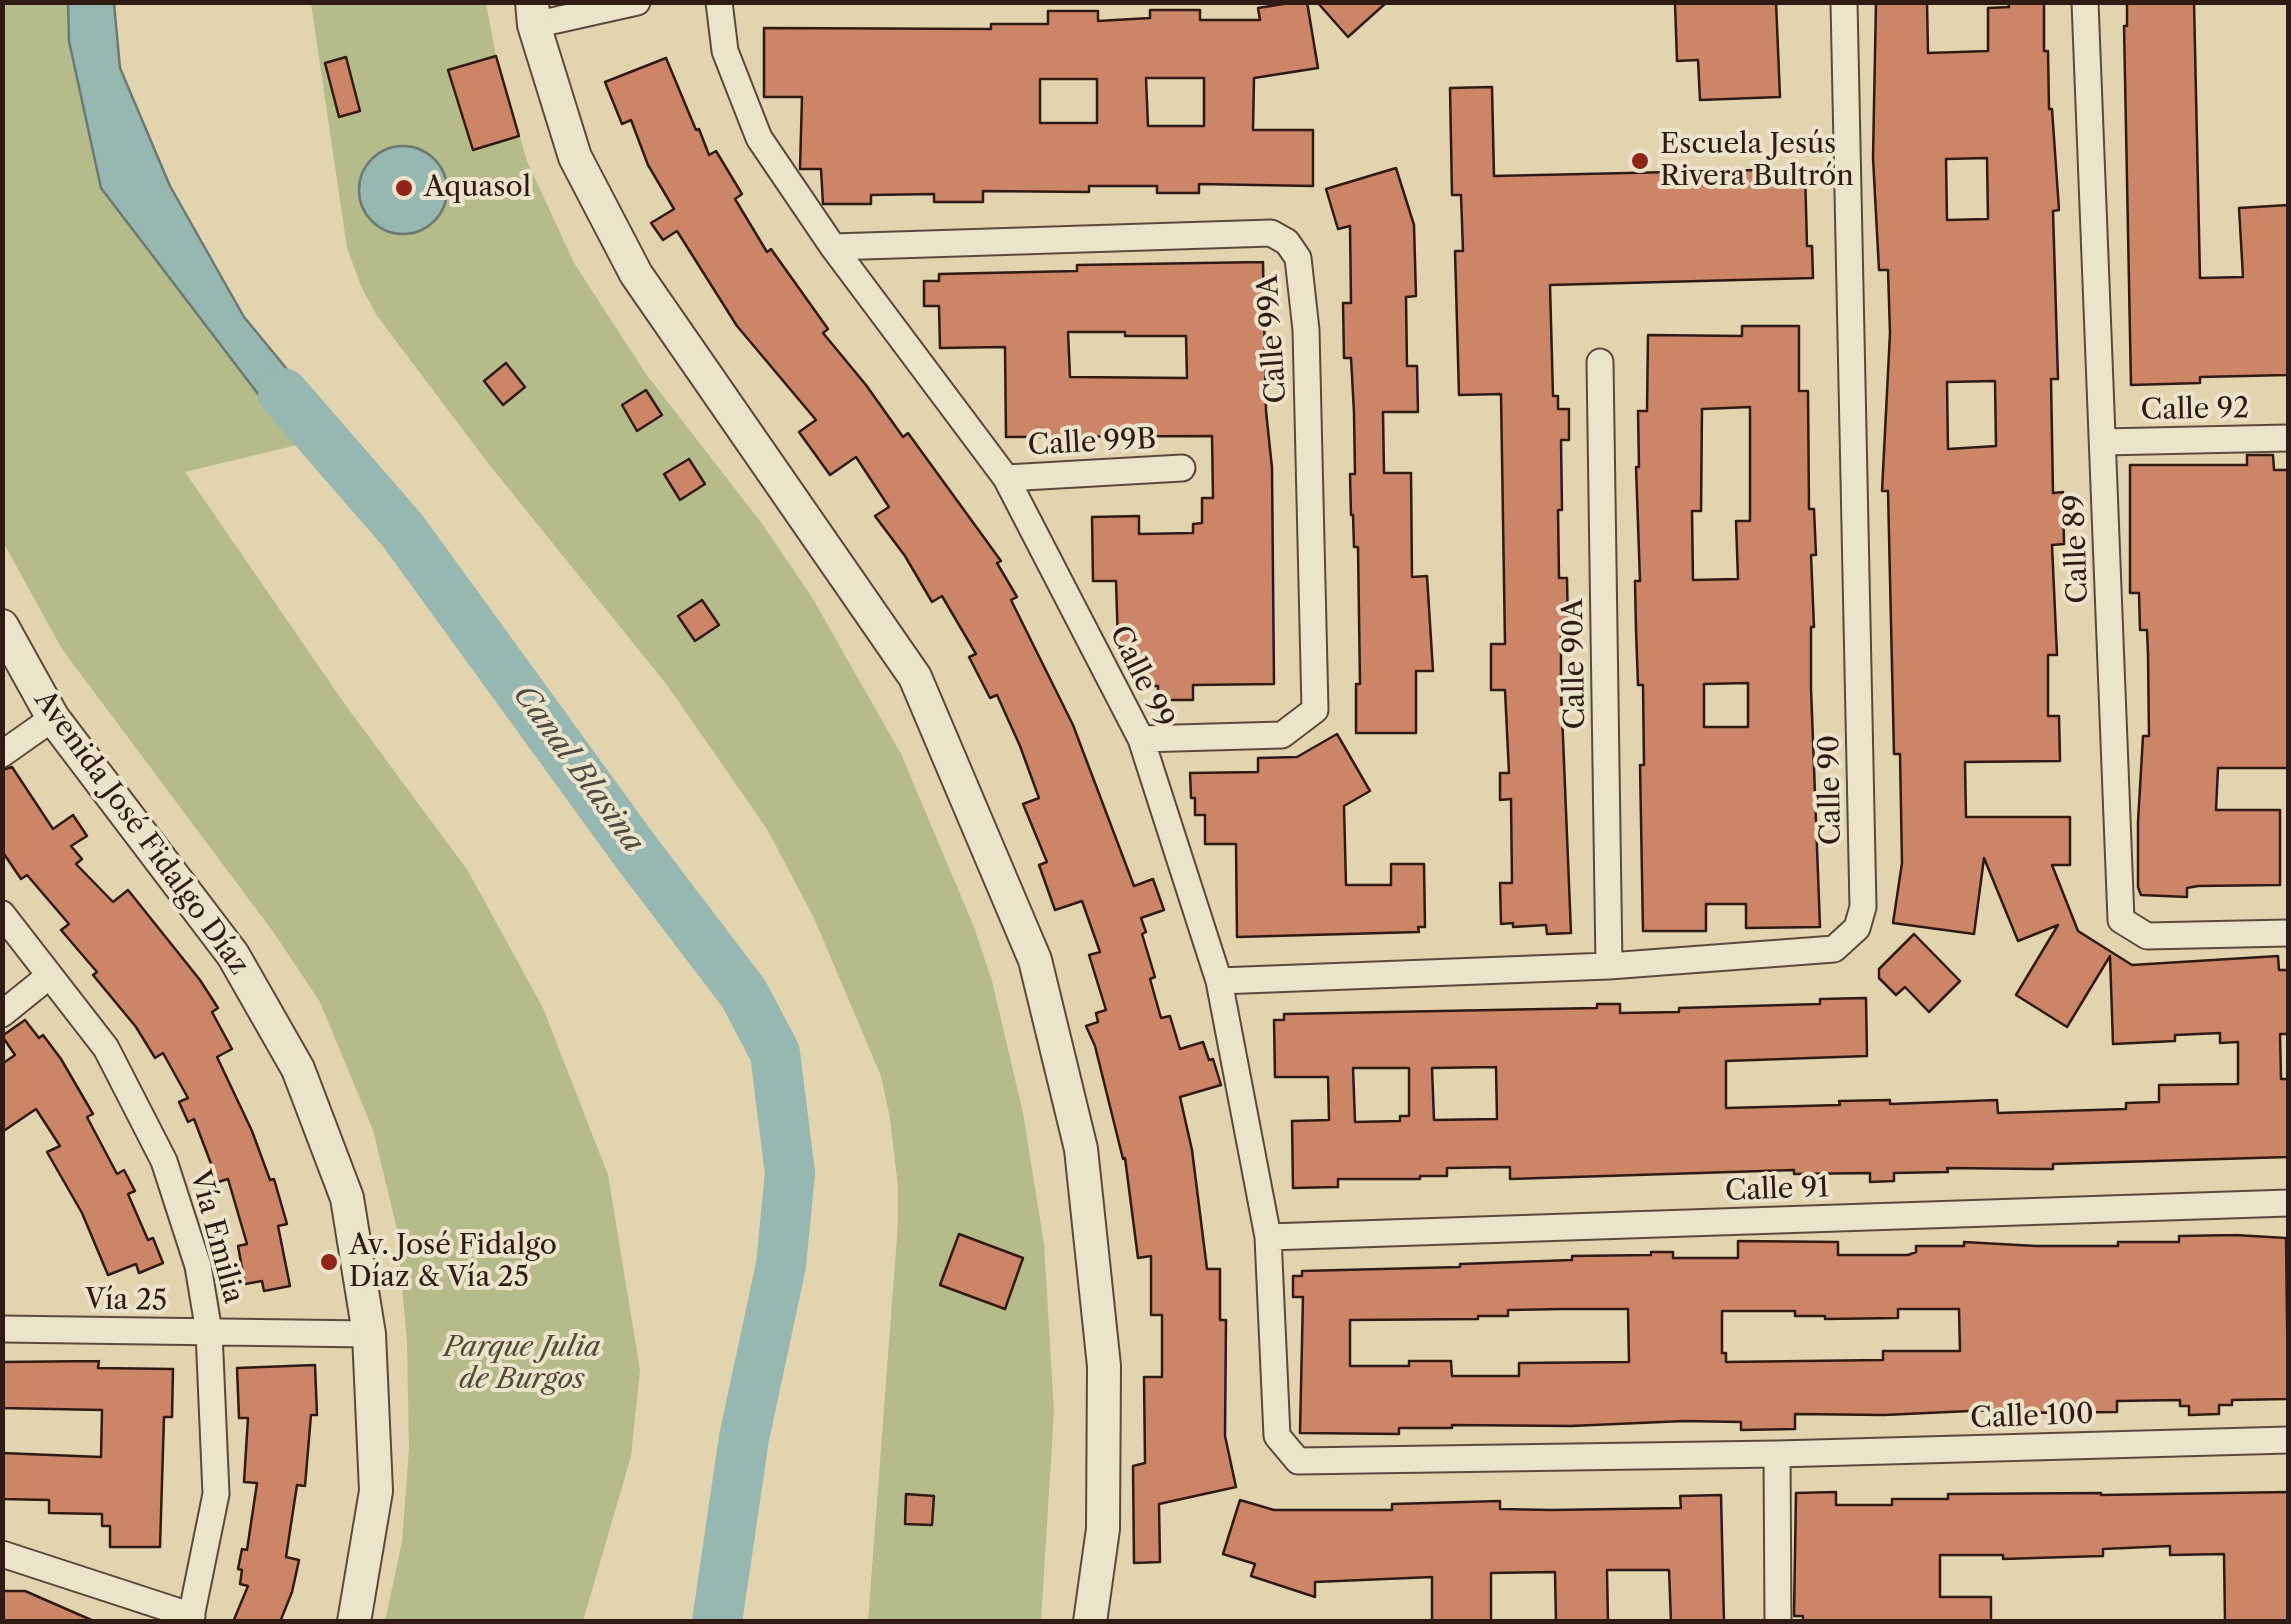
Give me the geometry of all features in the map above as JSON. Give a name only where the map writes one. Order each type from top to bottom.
[{"type":"street","points":[[637,2],[533,14],[575,157],[636,274],[915,677],[1035,960],[1081,1149],[1104,1366],[1103,1529],[1090,1622]]},
{"type":"street","name":"Calle 99","points":[[719,2],[725,51],[759,138],[833,246],[1006,478],[1140,739],[1219,981],[1268,1237],[1277,1436],[1298,1461]]},
{"type":"street","name":"Calle 90","points":[[1219,981],[1609,966],[1834,949],[1857,928],[1863,908],[1844,2]]},
{"type":"street","name":"Calle 89","points":[[2086,2],[2120,920],[2147,936],[2288,934]]},
{"type":"street","name":"Calle 99A","points":[[833,246],[1271,232],[1287,242],[1298,258],[1306,330],[1315,710],[1282,735],[1140,739]]},
{"type":"street","name":"Calle 90A","points":[[1600,362],[1609,966]]},
{"type":"street","name":"Calle 92","points":[[2102,442],[2288,438]]},
{"type":"street","name":"Calle 99B","points":[[1006,478],[1182,468]]},
{"type":"street","name":"Avenida José Fidalgo Díaz","points":[[2,626],[54,718],[233,955],[298,1069],[347,1198],[370,1334],[376,1490],[354,1622]]},
{"type":"street","points":[[2,754],[54,718]]},
{"type":"street","name":"Vía Emilia","points":[[2,914],[106,1048],[164,1161],[198,1266],[209,1332],[216,1494],[191,1619]]},
{"type":"street","points":[[2,1014],[49,976]]},
{"type":"street","name":"Calle 91","points":[[1268,1237],[2288,1203]]},
{"type":"street","name":"Vía 25","points":[[2,1329],[370,1334]]},
{"type":"street","name":"Calle 100","points":[[1298,1461],[1778,1454],[2288,1440]]},
{"type":"street","points":[[1778,1454],[1778,1622]]},
{"type":"street","points":[[2,1554],[191,1619]]},
{"type":"green space","name":"Parque Julia de Burgos","points":[[2,3],[68,3],[69,41],[155,256],[297,445],[185,472],[344,703],[468,871],[543,1008],[608,1175],[640,1370],[631,1456],[583,1621],[385,1621],[402,1542],[409,1449],[407,1341],[397,1229],[373,1130],[320,1002],[274,933],[62,649],[3,542]]},
{"type":"green space","points":[[311,3],[486,3],[496,56],[527,161],[574,263],[646,374],[763,525],[813,599],[901,754],[974,927],[992,981],[1023,1113],[1044,1244],[1054,1411],[1041,1621],[868,1621],[898,1223],[898,1187],[881,1076],[814,918],[767,829],[667,685],[488,463],[377,316],[361,286],[347,248]]},
{"type":"water","points":[[68,3],[114,3],[120,68],[170,186],[244,317],[347,442],[297,445],[101,188],[69,41]]},
{"type":"water","name":"Aquasol","points":[[403,146],[434,159],[447,190],[434,221],[403,234],[372,221],[359,190],[372,159]]},
{"type":"building","points":[[1307,2],[1318,68],[1254,78],[1253,130],[1313,130],[1313,186],[1199,184],[1199,193],[1157,193],[1157,186],[1089,186],[1089,192],[983,191],[983,202],[934,202],[934,194],[871,195],[871,204],[823,204],[821,169],[800,169],[802,97],[764,97],[764,28],[991,29],[991,24],[1048,24],[1048,11],[1098,11],[1098,21],[1150,18],[1150,10],[1200,10],[1200,20],[1260,20],[1258,8]],"holes":[[[1146,78],[1204,78],[1204,126],[1148,126]],[[1040,79],[1097,79],[1097,123],[1040,123]]]},
{"type":"building","points":[[1317,2],[1387,2],[1348,37]]},
{"type":"building","points":[[1776,2],[1780,97],[1700,100],[1698,60],[1677,61],[1675,3]]},
{"type":"building","points":[[1876,2],[1927,2],[1928,53],[1988,51],[1988,8],[2009,7],[2008,2],[2044,2],[2044,51],[2048,51],[2049,109],[2059,210],[2053,211],[2058,379],[2051,379],[2053,493],[2063,492],[2064,544],[2052,545],[2057,655],[2048,655],[2048,716],[2059,716],[2060,761],[1965,762],[1966,817],[2070,817],[2070,865],[2052,865],[2078,931],[2132,965],[2278,956],[2279,970],[2288,970],[2288,1034],[2280,1034],[2281,1079],[2288,1079],[2288,1157],[2053,1164],[2053,1169],[1947,1168],[1948,1172],[1894,1173],[1894,1181],[1870,1182],[1870,1173],[1794,1174],[1794,1170],[1510,1179],[1510,1167],[1447,1168],[1447,1176],[1338,1179],[1338,1187],[1293,1188],[1292,1121],[1329,1120],[1328,1077],[1275,1077],[1274,1020],[1284,1020],[1284,1014],[1597,1008],[1597,1004],[1620,1004],[1620,1013],[1679,1012],[1679,1008],[1820,1004],[1820,999],[1866,998],[1867,1056],[1726,1061],[1726,1108],[1840,1105],[1839,1101],[1890,1100],[1890,1104],[1997,1100],[1998,1113],[2126,1109],[2126,1103],[2159,1102],[2159,1085],[2238,1084],[2238,1042],[2220,1043],[2220,1033],[2175,1035],[2175,1041],[2113,1044],[2110,956],[2067,1027],[2016,995],[2058,925],[2018,941],[1984,858],[1974,934],[1893,923],[1902,863],[1900,754],[1894,754],[1888,491],[1882,491],[1890,333],[1888,270],[1879,270],[1873,158]],"holes":[[[1987,158],[1988,219],[1947,220],[1946,159]],[[1995,381],[1996,446],[1948,449],[1947,382]],[[1496,1067],[1497,1119],[1434,1120],[1432,1068]],[[1353,1068],[1409,1068],[1409,1116],[1400,1116],[1400,1121],[1355,1122]]]},
{"type":"building","points":[[2127,2],[2194,2],[2200,278],[2243,277],[2239,208],[2288,205],[2288,375],[2200,377],[2200,383],[2131,385],[2124,26]]},
{"type":"building","points":[[496,56],[519,136],[473,150],[448,70]]},
{"type":"building","points":[[346,57],[360,111],[339,117],[325,63]]},
{"type":"building","points":[[666,58],[709,155],[716,151],[742,194],[735,199],[767,252],[771,249],[828,329],[823,333],[903,437],[908,433],[1001,561],[997,563],[1017,597],[1011,600],[1073,725],[1134,886],[1153,879],[1164,910],[1141,918],[1155,977],[1150,979],[1161,1018],[1170,1016],[1180,1049],[1203,1042],[1209,1060],[1213,1059],[1221,1085],[1180,1097],[1192,1150],[1207,1269],[1220,1269],[1220,1320],[1226,1320],[1225,1436],[1236,1487],[1159,1504],[1160,1562],[1134,1563],[1133,1466],[1145,1463],[1144,1377],[1162,1377],[1162,1315],[1151,1315],[1151,1256],[1138,1258],[1125,1158],[1086,1026],[1098,1022],[1096,1013],[1106,1010],[1089,955],[1100,952],[1082,901],[1055,910],[1039,865],[1047,862],[1023,804],[1039,798],[1020,746],[997,695],[990,698],[969,657],[976,654],[942,596],[932,602],[875,516],[889,507],[856,457],[830,475],[799,432],[816,420],[737,326],[677,231],[663,240],[651,223],[674,209],[648,165],[631,120],[622,124],[605,82]]},
{"type":"building","points":[[1492,87],[1494,176],[1805,169],[1807,246],[1812,246],[1813,278],[1550,285],[1553,396],[1558,396],[1558,409],[1569,409],[1569,440],[1561,440],[1562,510],[1558,510],[1559,578],[1567,578],[1568,628],[1561,628],[1561,689],[1571,933],[1547,934],[1546,925],[1501,924],[1500,883],[1512,883],[1511,799],[1500,800],[1500,773],[1509,773],[1505,690],[1491,690],[1491,644],[1505,644],[1501,394],[1459,395],[1455,251],[1463,251],[1461,195],[1452,195],[1450,88]]},
{"type":"building","points":[[1396,168],[1414,225],[1416,296],[1406,297],[1407,366],[1417,366],[1418,412],[1383,412],[1384,473],[1411,473],[1412,577],[1427,576],[1433,671],[1416,671],[1416,733],[1356,733],[1356,684],[1360,684],[1358,547],[1354,547],[1350,474],[1355,474],[1354,413],[1351,358],[1344,358],[1343,303],[1351,303],[1350,226],[1338,229],[1326,189]]},
{"type":"building","points":[[1263,262],[1266,411],[1272,468],[1274,684],[1193,685],[1193,700],[1158,700],[1158,686],[1147,686],[1147,674],[1129,674],[1129,644],[1118,644],[1116,581],[1093,581],[1092,517],[1139,516],[1139,534],[1193,533],[1193,524],[1202,523],[1202,498],[1213,498],[1212,436],[1006,437],[1005,347],[940,348],[939,306],[924,306],[924,281],[939,281],[939,274],[1077,271],[1077,265]],"holes":[[[1068,332],[1125,332],[1125,336],[1186,336],[1187,378],[1070,377]]]},
{"type":"building","points":[[1742,326],[1799,326],[1799,391],[1808,391],[1809,509],[1814,509],[1816,555],[1811,555],[1811,688],[1820,927],[1746,928],[1746,904],[1706,904],[1706,931],[1643,931],[1643,685],[1638,685],[1635,581],[1640,581],[1638,411],[1647,411],[1648,335],[1742,336]],"holes":[[[1750,407],[1750,521],[1736,521],[1738,579],[1693,580],[1692,511],[1701,511],[1702,409]],[[1748,683],[1748,727],[1704,727],[1704,684]]]},
{"type":"building","points":[[506,363],[525,387],[503,405],[484,381]]},
{"type":"building","points":[[646,390],[662,415],[637,431],[622,405]]},
{"type":"building","points":[[2247,455],[2273,455],[2274,470],[2288,470],[2288,768],[2218,768],[2216,810],[2280,810],[2280,885],[2198,886],[2187,888],[2187,897],[2141,895],[2138,822],[2143,736],[2149,736],[2148,654],[2147,630],[2140,630],[2139,593],[2130,593],[2130,465],[2247,465]]},
{"type":"building","points":[[689,459],[705,484],[680,500],[664,474]]},
{"type":"building","points":[[702,600],[719,625],[695,641],[678,616]]},
{"type":"building","points":[[1337,734],[1370,791],[1344,806],[1346,885],[1391,885],[1391,864],[1424,864],[1425,927],[1418,927],[1419,932],[1237,937],[1236,844],[1205,844],[1205,815],[1195,815],[1190,773],[1258,772],[1258,758],[1297,757]]},
{"type":"building","points":[[12,767],[53,829],[73,815],[87,836],[71,846],[82,859],[76,864],[113,902],[128,890],[218,1008],[212,1012],[232,1049],[217,1057],[270,1180],[274,1179],[287,1224],[278,1226],[290,1286],[264,1291],[262,1281],[245,1284],[238,1246],[247,1244],[228,1179],[218,1182],[194,1119],[188,1122],[179,1102],[188,1098],[163,1053],[155,1058],[136,1027],[93,975],[97,972],[61,930],[69,924],[27,875],[21,879],[2,851],[2,770]]},
{"type":"building","points":[[1914,934],[1960,981],[1929,1012],[1905,987],[1896,995],[1879,978],[1879,969]]},
{"type":"building","points":[[25,1020],[39,1038],[43,1035],[61,1059],[93,1114],[87,1117],[117,1174],[124,1170],[135,1191],[128,1194],[163,1263],[139,1273],[136,1264],[108,1275],[82,1213],[47,1152],[60,1146],[36,1109],[2,1132],[2,1064],[15,1055],[2,1036]]},
{"type":"building","points":[[959,1234],[1023,1258],[1005,1309],[940,1285]]},
{"type":"building","points":[[2179,1236],[2286,1238],[2288,1399],[2232,1400],[2232,1405],[2219,1405],[2219,1414],[2189,1415],[2189,1406],[2180,1406],[2180,1400],[2117,1401],[2117,1412],[2013,1413],[2013,1409],[1884,1415],[1795,1414],[1795,1429],[1741,1430],[1741,1422],[1684,1421],[1571,1426],[1452,1425],[1399,1428],[1399,1434],[1300,1433],[1303,1297],[1293,1297],[1293,1276],[1302,1276],[1302,1271],[1460,1267],[1651,1252],[1673,1252],[1673,1258],[1738,1258],[1738,1241],[1838,1242],[1838,1255],[1908,1255],[1916,1252],[1916,1246],[1964,1246],[1964,1242],[2118,1246],[2118,1242],[2179,1242]],"holes":[[[1628,1309],[1629,1362],[1519,1363],[1519,1376],[1452,1376],[1451,1361],[1350,1366],[1350,1320],[1478,1319],[1508,1316],[1508,1310]],[[1898,1309],[1959,1309],[1960,1351],[1883,1351],[1883,1360],[1726,1362],[1726,1353],[1722,1353],[1722,1311],[1795,1311],[1795,1316],[1825,1319],[1898,1318]]]},
{"type":"building","points":[[99,1361],[98,1368],[173,1369],[172,1417],[164,1417],[160,1547],[110,1547],[110,1526],[102,1526],[102,1514],[49,1513],[49,1500],[2,1499],[2,1453],[101,1457],[102,1410],[2,1408],[2,1362]]},
{"type":"building","points":[[315,1365],[317,1415],[311,1415],[305,1486],[297,1485],[286,1557],[299,1560],[292,1592],[280,1622],[233,1622],[248,1586],[240,1584],[242,1570],[238,1569],[242,1549],[247,1550],[257,1483],[244,1482],[248,1418],[239,1418],[237,1368]]},
{"type":"building","points":[[1836,1492],[1836,1505],[1892,1505],[1892,1499],[1948,1499],[1948,1494],[2288,1492],[2288,1622],[2225,1622],[2224,1554],[2170,1555],[2170,1546],[2103,1549],[2103,1556],[2003,1559],[2003,1555],[1940,1555],[1940,1597],[1991,1597],[1991,1622],[1803,1622],[1803,1616],[1794,1616],[1796,1493]]},
{"type":"building","points":[[906,1494],[934,1496],[932,1525],[905,1524]]},
{"type":"building","points":[[1721,1495],[1724,1622],[1671,1622],[1669,1570],[1607,1570],[1608,1622],[1556,1622],[1555,1572],[1491,1573],[1491,1622],[1432,1622],[1432,1577],[1315,1582],[1315,1597],[1251,1576],[1255,1564],[1223,1554],[1240,1500],[1274,1510],[1392,1510],[1392,1504],[1500,1501],[1500,1509],[1551,1510],[1681,1508],[1680,1496]]},
{"type":"building","points":[[2,1591],[25,1591],[96,1622],[2,1622]]},
{"type":"waterway","name":"Canal Blasina","points":[[283,393],[402,530],[744,994],[775,1053],[790,1173],[781,1265],[744,1438],[717,1622]]},
{"type":"place","name":"Escuela Jesús Rivera Bultrón","points":[[1640,161]]},
{"type":"place","name":"Aquasol","points":[[404,188]]},
{"type":"place","name":"Av. José Fidalgo Díaz & Vía 25","points":[[329,1262]]}]
